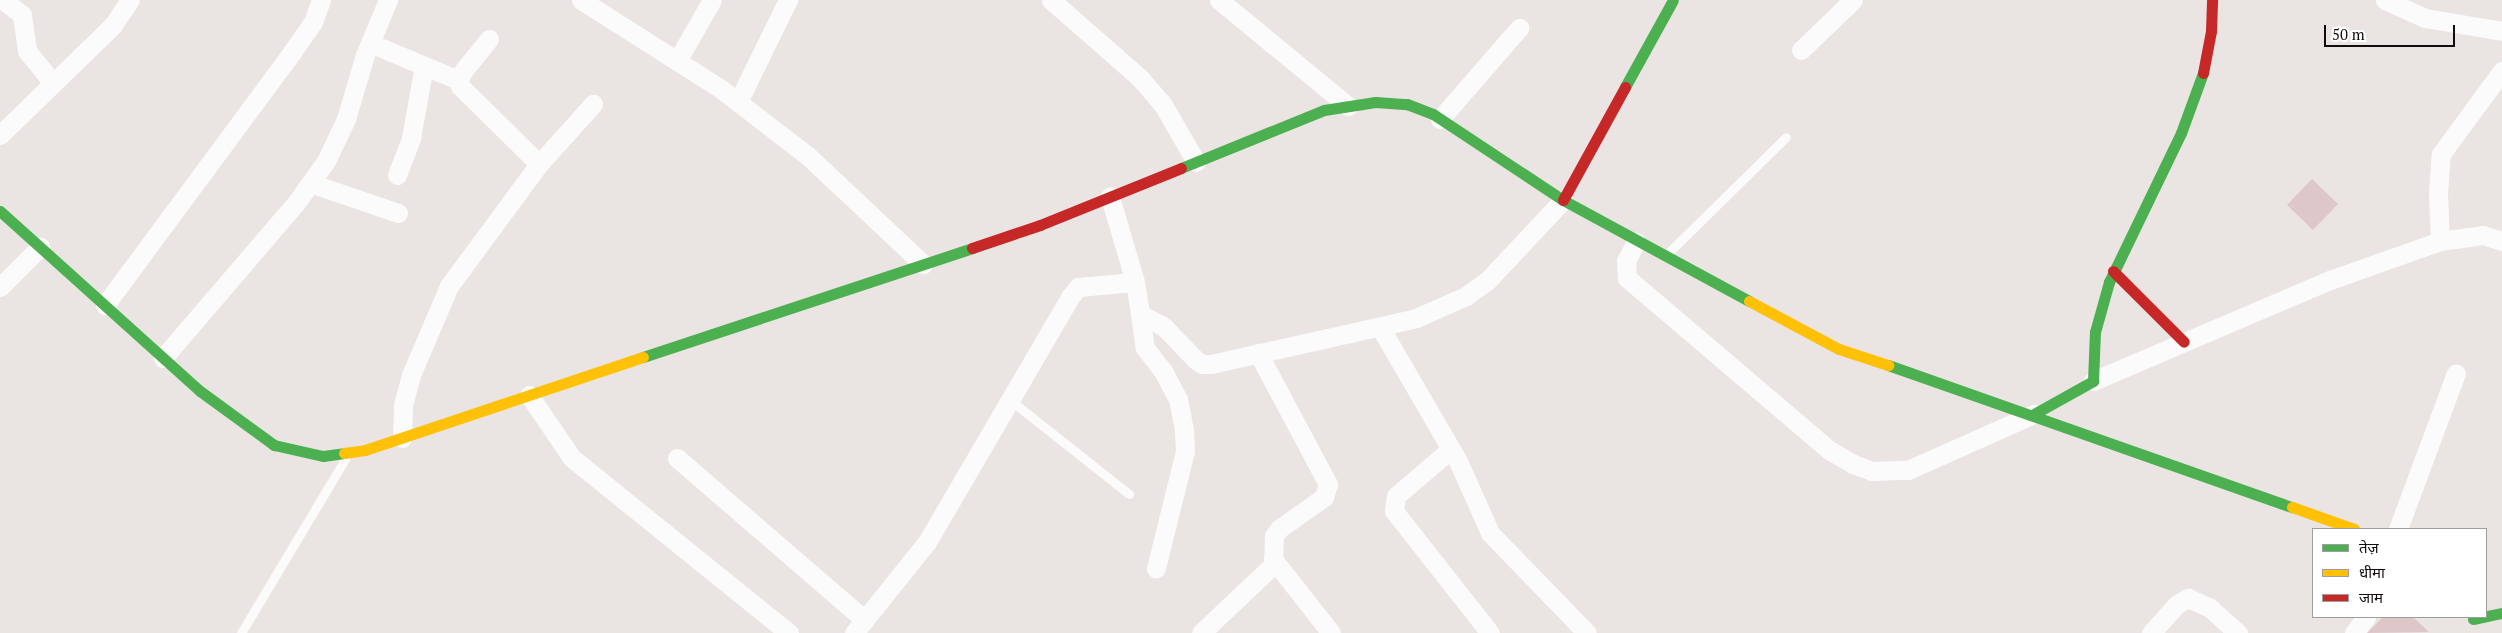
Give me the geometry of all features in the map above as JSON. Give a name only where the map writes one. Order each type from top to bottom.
[{"type":"main road","points":[[1563,200],[1673,0]]},
{"type":"main road","points":[[2034,414],[2093,381],[2095,332],[2114,271],[2180,133],[2202,78],[2211,31],[2212,0]]},
{"type":"main road","points":[[0,211],[200,391],[274,445],[323,456],[349,452],[402,438],[1040,225],[1324,110],[1375,102],[1407,104],[1440,119],[1563,200],[1636,242],[1839,349],[2034,414],[2351,528]]},
{"type":"main road","points":[[2114,271],[2184,342]]},
{"type":"main road","points":[[2487,616],[2502,613]]},
{"type":"main road","points":[[2472,618],[2481,633]]},
{"type":"street","points":[[3,0],[22,15],[27,50],[52,82]]},
{"type":"street","points":[[0,135],[52,82],[113,25],[130,0]]},
{"type":"street","points":[[105,305],[292,52],[313,22],[321,0]]},
{"type":"street","points":[[163,358],[219,296],[326,161],[346,118],[370,43],[388,0]]},
{"type":"street","points":[[581,0],[738,102],[808,156],[923,264]]},
{"type":"street","points":[[676,61],[712,0]]},
{"type":"street","points":[[738,102],[788,0]]},
{"type":"street","points":[[1051,0],[1139,77],[1162,103],[1196,162]]},
{"type":"street","points":[[1219,0],[1348,106]]},
{"type":"street","points":[[2385,0],[2424,18],[2502,31]]},
{"type":"street","points":[[1801,50],[1841,4]]},
{"type":"street","points":[[1440,119],[1519,28]]},
{"type":"street","points":[[458,80],[489,39]]},
{"type":"street","points":[[370,43],[458,80],[465,94],[540,164]]},
{"type":"street","points":[[397,176],[411,138],[424,66]]},
{"type":"street","points":[[2440,241],[2438,193],[2441,154],[2502,71]]},
{"type":"street","points":[[402,438],[403,405],[411,375],[449,286],[540,164],[593,104]]},
{"type":"street","points":[[310,183],[398,213]]},
{"type":"street","points":[[1110,197],[1135,282],[1145,348],[1163,371],[1178,399],[1184,431],[1181,470],[1156,568]]},
{"type":"street","points":[[1140,314],[1164,327],[1202,364],[1416,318],[1466,296],[1487,280],[1563,200]]},
{"type":"street","points":[[2093,381],[2330,280],[2440,241],[2483,235],[2502,241]]},
{"type":"street","points":[[1636,242],[1626,261],[1627,278],[1829,450],[1847,462],[1872,471],[1908,470],[2034,414]]},
{"type":"street","points":[[0,287],[40,247]]},
{"type":"street","points":[[677,458],[860,626],[927,542],[1008,399],[1078,287],[1135,282]]},
{"type":"street","points":[[1380,327],[1450,449],[1490,533],[1587,633]]},
{"type":"street","points":[[1258,353],[1328,484],[1324,497],[1278,529],[1274,546],[1276,563],[1331,633]]},
{"type":"street","points":[[2398,528],[2456,373]]},
{"type":"street","points":[[529,395],[572,458],[789,633]]},
{"type":"street","points":[[1450,449],[1396,496],[1394,511],[1490,633]]},
{"type":"street","points":[[1201,633],[1276,563]]},
{"type":"street","points":[[2151,633],[2177,604],[2188,598],[2210,608],[2238,633]]},
{"type":"street","points":[[2354,633],[2365,618]]},
{"type":"lane","points":[[1664,257],[1786,137]]},
{"type":"lane","points":[[1008,399],[1129,494]]},
{"type":"lane","points":[[241,633],[349,452]]},
{"type":"building","points":[[2312,179],[2338,204],[2313,230],[2287,205]]},
{"type":"building","points":[[2382,618],[2414,618],[2429,632],[2367,633]]},
{"type":"traffic: fast","points":[[1625,87],[1673,0]]},
{"type":"traffic: fast","points":[[2034,414],[2093,381],[2095,332],[2109,282],[2181,133],[2203,73]]},
{"type":"traffic: fast","points":[[1181,168],[1324,110],[1375,102],[1407,104],[1433,114],[1563,200],[1749,301]]},
{"type":"traffic: fast","points":[[0,211],[200,391],[274,445],[323,456],[344,453]]},
{"type":"traffic: fast","points":[[643,357],[972,248]]},
{"type":"traffic: fast","points":[[1888,365],[2292,507]]},
{"type":"traffic: fast","points":[[2487,616],[2502,613]]},
{"type":"traffic: fast","points":[[2473,619],[2478,618]]},
{"type":"traffic: slow","points":[[1749,301],[1839,349],[1888,365]]},
{"type":"traffic: slow","points":[[344,453],[365,450],[643,357]]},
{"type":"traffic: slow","points":[[2292,507],[2351,528]]},
{"type":"traffic: jam","points":[[2203,73],[2211,31],[2212,0]]},
{"type":"traffic: jam","points":[[1563,200],[1625,87]]},
{"type":"traffic: jam","points":[[972,248],[1040,225],[1181,168]]},
{"type":"traffic: jam","points":[[2113,271],[2184,342]]}]
